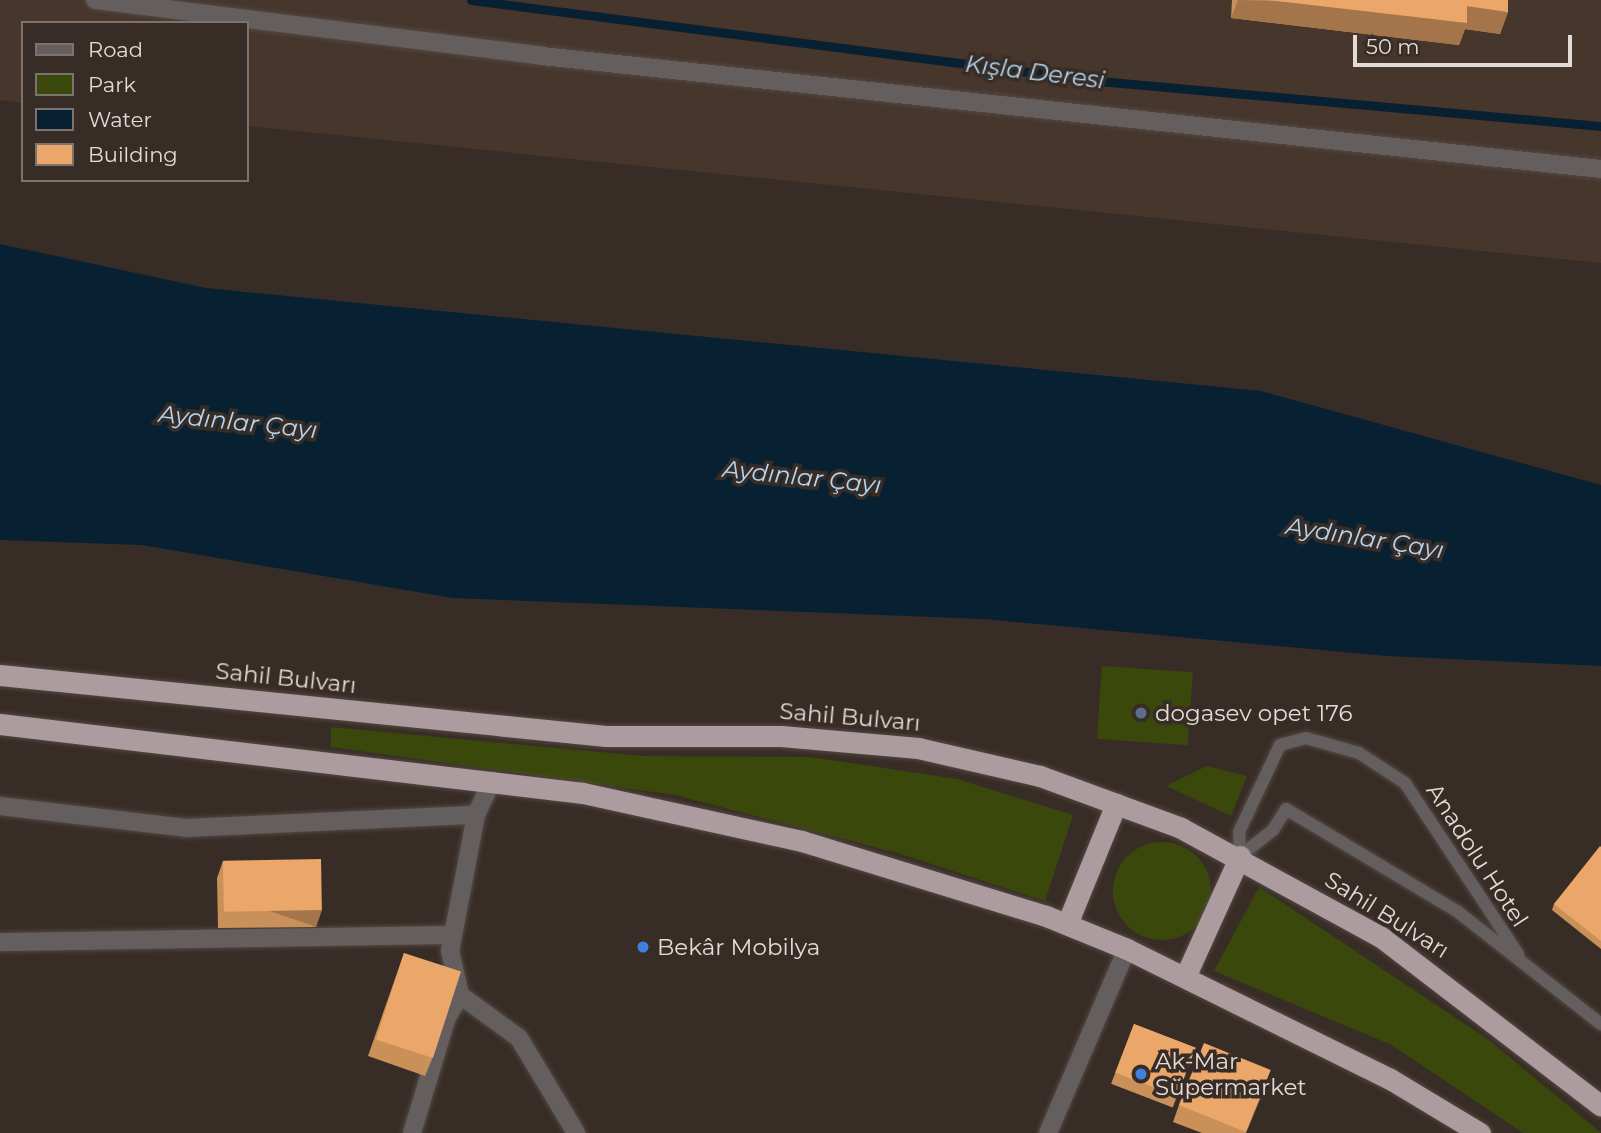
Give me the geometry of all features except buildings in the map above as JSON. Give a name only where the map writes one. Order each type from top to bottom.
[{"type":"highway","name":"Sahil Bulvarı","points":[[0,675],[607,736],[781,736],[918,748],[1040,776],[1116,804],[1240,856],[1424,966],[1601,1106]]},
{"type":"highway","points":[[0,724],[583,793],[802,841],[1067,925],[1128,950],[1390,1079],[1480,1133]]},
{"type":"highway","points":[[1067,925],[1116,804]]},
{"type":"highway","points":[[1185,977],[1240,856]]},
{"type":"street","points":[[95,0],[556,57],[1601,169]]},
{"type":"street","points":[[412,1133],[447,1017],[460,996],[453,935],[476,815],[492,781]]},
{"type":"street","points":[[0,806],[186,828],[476,815]]},
{"type":"street","points":[[0,942],[453,935]]},
{"type":"street","points":[[1048,1133],[1128,950]]},
{"type":"street","points":[[460,996],[519,1038],[576,1133]]},
{"type":"lane","name":"Anadolu Hotel","points":[[1240,856],[1239,832],[1280,745],[1306,738],[1359,753],[1405,783],[1518,954]]},
{"type":"lane","points":[[1240,856],[1273,830],[1286,809],[1407,879],[1518,954],[1601,1024]]},
{"type":"shaded area","points":[[0,0],[1601,0],[1601,263],[248,126],[248,21],[21,21],[21,103],[0,100]]},
{"type":"green space","points":[[1102,666],[1193,672],[1188,745],[1097,739]]},
{"type":"green space","points":[[331,727],[642,756],[810,757],[957,779],[1073,815],[1045,901],[901,854],[675,795],[331,747]]},
{"type":"green space","points":[[1207,766],[1247,776],[1231,816],[1166,786]]},
{"type":"green space","points":[[1162,842],[1181,846],[1197,856],[1207,872],[1211,891],[1207,910],[1197,926],[1181,936],[1162,940],[1143,936],[1127,926],[1117,910],[1113,891],[1117,872],[1127,856],[1143,846]]},
{"type":"green space","points":[[1259,887],[1489,1040],[1601,1133],[1523,1133],[1392,1045],[1214,971]]},
{"type":"water","name":"Aydınlar Çayı","points":[[0,244],[206,288],[1261,391],[1601,485],[1601,666],[1387,656],[982,619],[453,598],[141,545],[0,540]]},
{"type":"waterway","name":"Kışla Deresi","points":[[471,0],[1099,81],[1601,126]]},
{"type":"place","name":"dogasev opet 176","points":[[1141,713]]},
{"type":"place","name":"Bekâr Mobilya","points":[[643,947]]},
{"type":"place","name":"Ak-Mar Süpermarket","points":[[1141,1074]]}]
